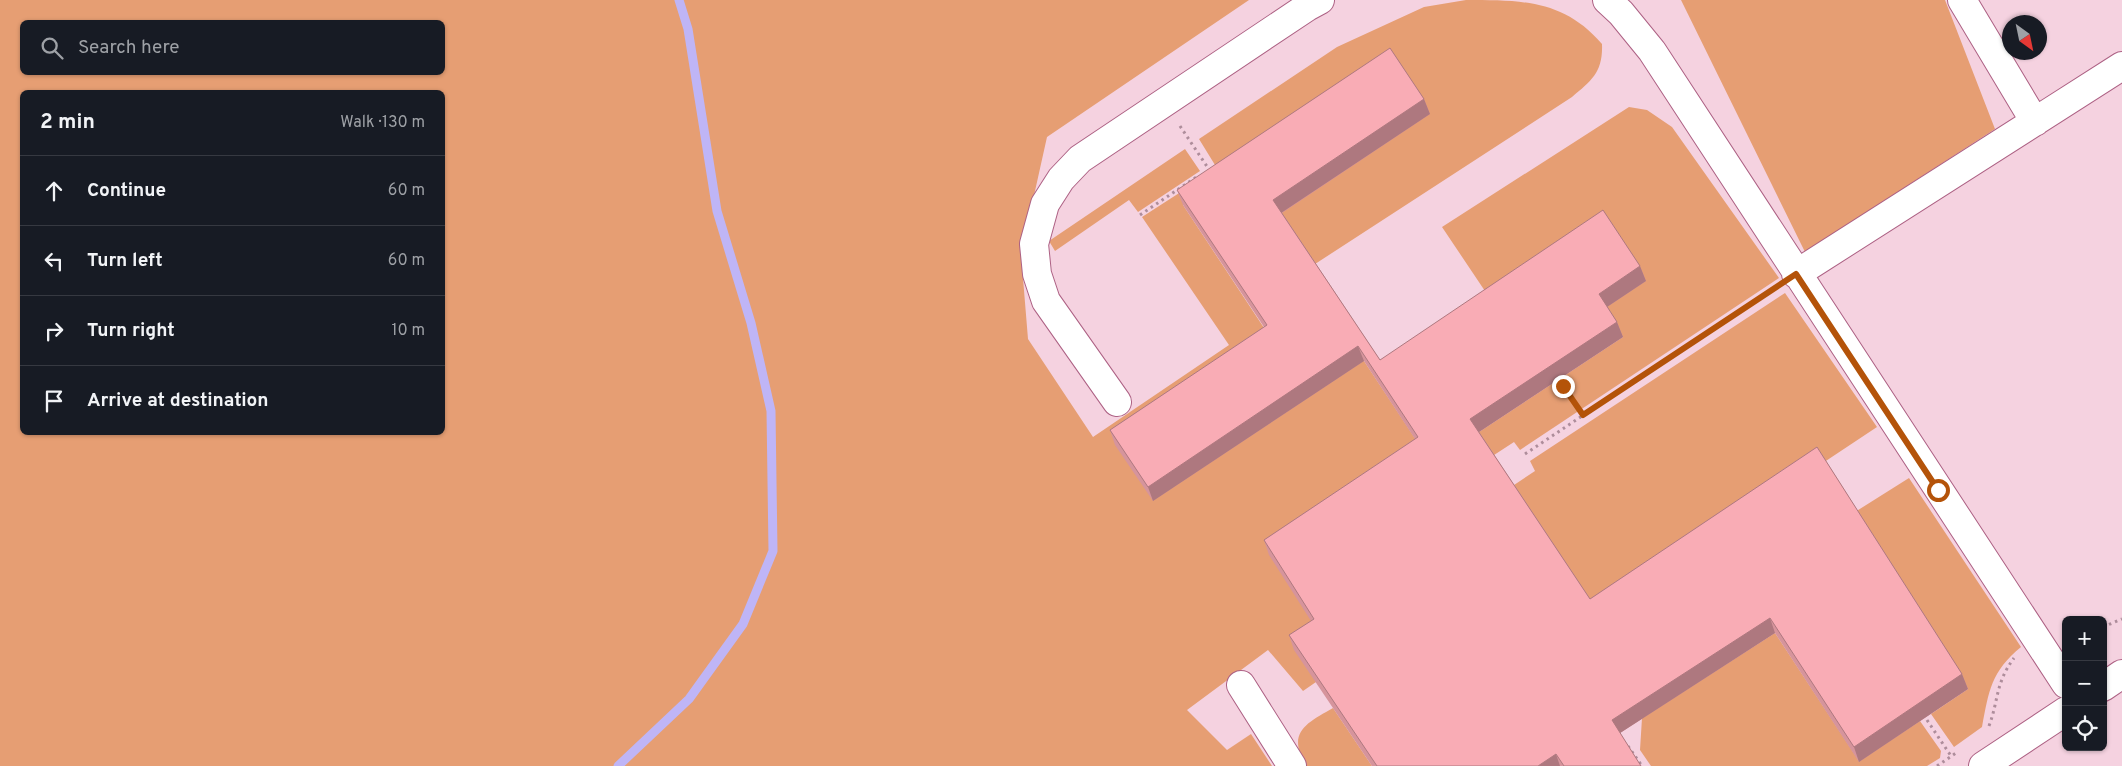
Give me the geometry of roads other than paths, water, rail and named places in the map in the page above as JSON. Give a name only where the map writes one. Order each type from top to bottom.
[{"type":"lane","points":[[1117,402],[1046,301],[1037,274],[1034,244],[1045,204],[1061,179],[1080,159],[1320,0]]},
{"type":"lane","points":[[1607,0],[1621,13],[1652,51],[1796,274],[2062,678]]},
{"type":"lane","points":[[1962,0],[2035,122]]},
{"type":"lane","points":[[1796,274],[2122,66]]},
{"type":"lane","points":[[2107,684],[2122,674]]},
{"type":"lane","points":[[1241,685],[1292,766]]},
{"type":"lane","points":[[1983,766],[2062,714]]},
{"type":"waterway","points":[[618,766],[689,699],[743,624],[773,551],[771,411],[751,323],[717,211],[688,29],[679,0]]}]
